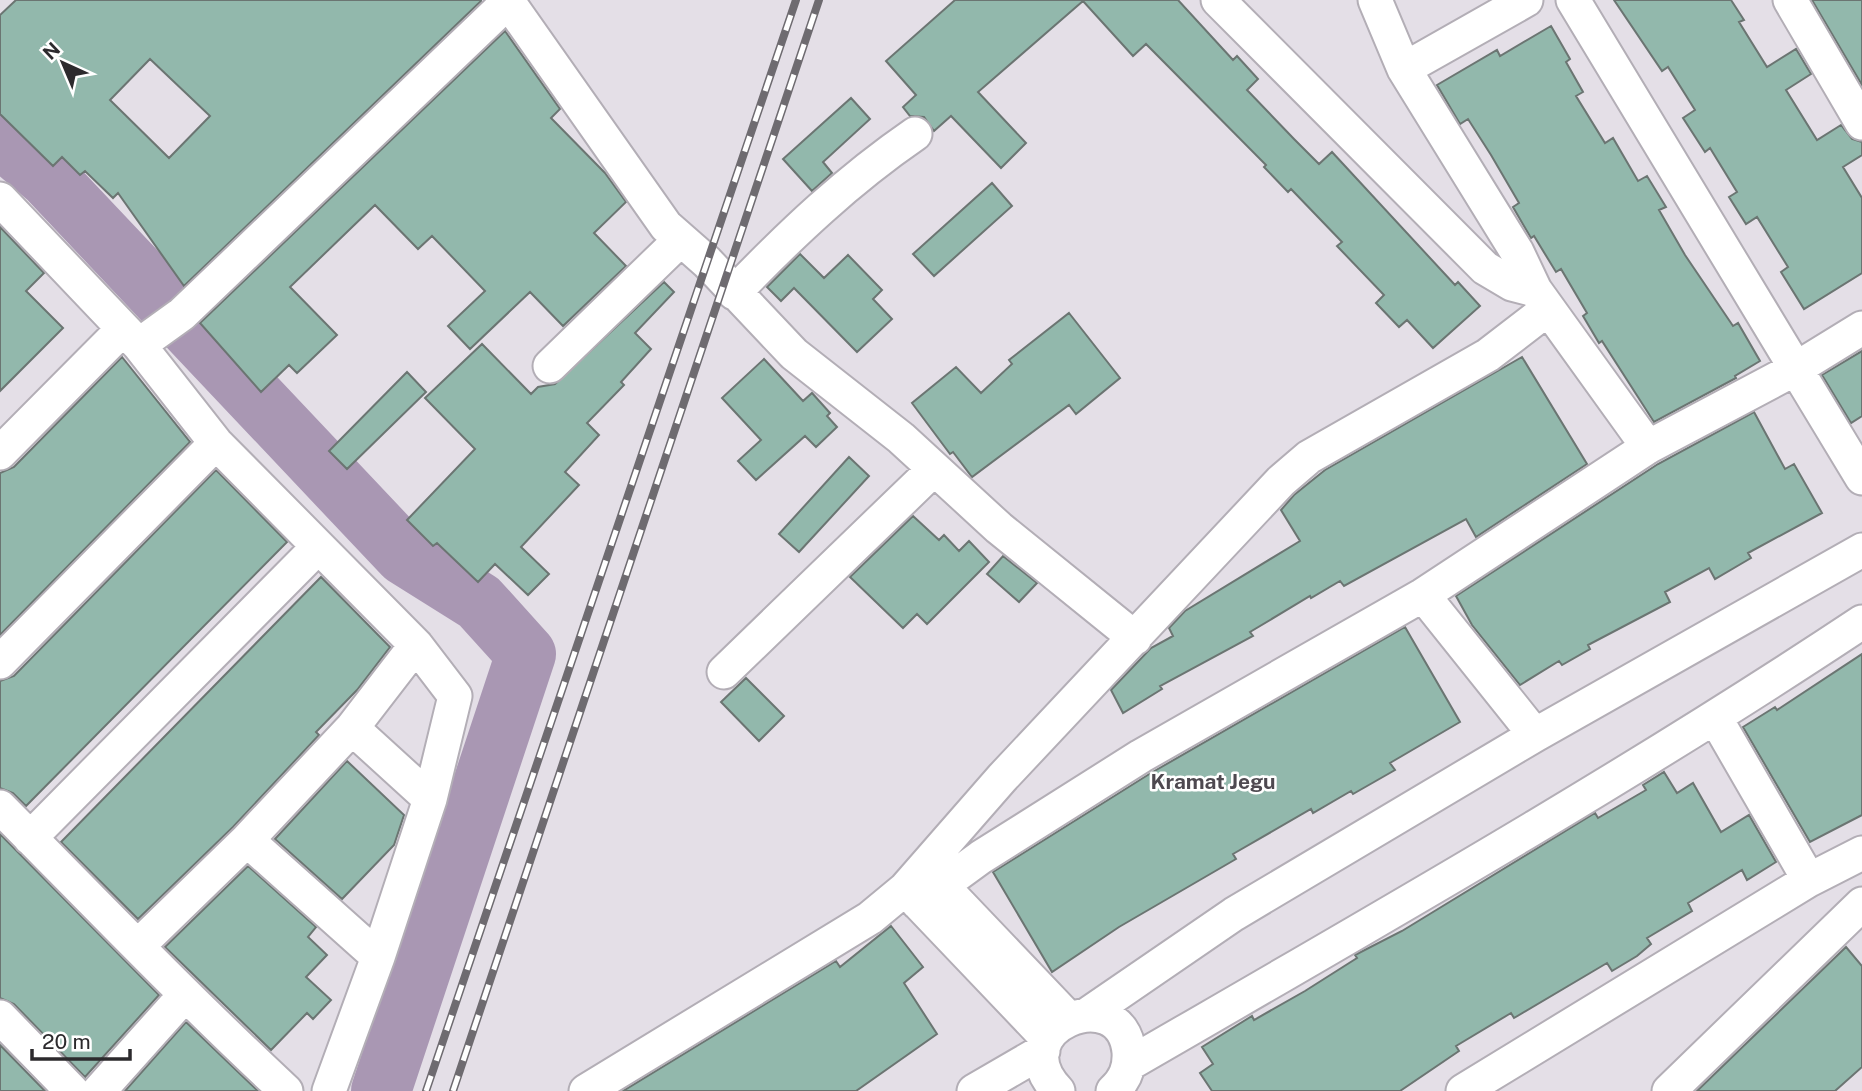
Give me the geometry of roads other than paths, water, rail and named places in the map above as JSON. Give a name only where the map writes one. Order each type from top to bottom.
[{"type":"street","points":[[1218,0],[1485,268],[1541,299]]},
{"type":"street","points":[[1375,0],[1404,69],[1517,252],[1541,299],[1648,447]]},
{"type":"street","points":[[1404,69],[1526,0]]},
{"type":"street","points":[[1573,0],[1862,478]]},
{"type":"street","points":[[1790,0],[1862,123]]},
{"type":"street","points":[[0,453],[152,329],[509,1],[666,226],[707,261],[734,293],[794,354],[901,438],[999,528],[1135,638]]},
{"type":"street","points":[[734,293],[788,238],[861,172],[915,134]]},
{"type":"street","points":[[2,204],[152,329],[216,443],[317,548],[416,645],[455,696],[430,799],[378,957],[329,1091]]},
{"type":"street","points":[[550,366],[680,240]]},
{"type":"street","points":[[923,886],[971,812],[1281,481],[1309,457],[1488,355],[1541,299]]},
{"type":"street","points":[[586,1091],[1141,756],[1423,595],[1648,447],[1797,368],[1862,328]]},
{"type":"street","points":[[0,662],[216,443]]},
{"type":"street","points":[[724,672],[933,470]]},
{"type":"street","points":[[30,838],[317,548]]},
{"type":"street","points":[[974,1091],[1234,914],[1535,735],[1862,550]]},
{"type":"street","points":[[1423,595],[1535,735]]},
{"type":"street","points":[[1062,1030],[1115,1025],[1126,1042],[1130,1079],[1440,884],[1716,719],[1862,622]]},
{"type":"street","points":[[138,946],[247,840],[352,728],[416,645]]},
{"type":"street","points":[[1716,719],[1810,880]]},
{"type":"street","points":[[352,728],[430,799]]},
{"type":"street","points":[[0,807],[184,996],[286,1091]]},
{"type":"street","points":[[247,840],[378,957]]},
{"type":"street","points":[[1463,1091],[1810,880],[1862,853]]},
{"type":"street","points":[[923,886],[1062,1030]]},
{"type":"street","points":[[1669,1091],[1862,904]]},
{"type":"street","points":[[99,1091],[184,996]]},
{"type":"street","points":[[0,1017],[72,1091]]},
{"type":"street","points":[[1058,1091],[1049,1082],[1043,1067],[1062,1030]]},
{"type":"waterway","points":[[0,137],[48,178],[404,555],[479,602],[526,654],[381,1091]]},
{"type":"railway","points":[[426,1091],[796,0]]},
{"type":"railway","points":[[453,1091],[819,0]]},
{"type":"district","name":"Kramat Jegu","points":[[1213,781]]}]
